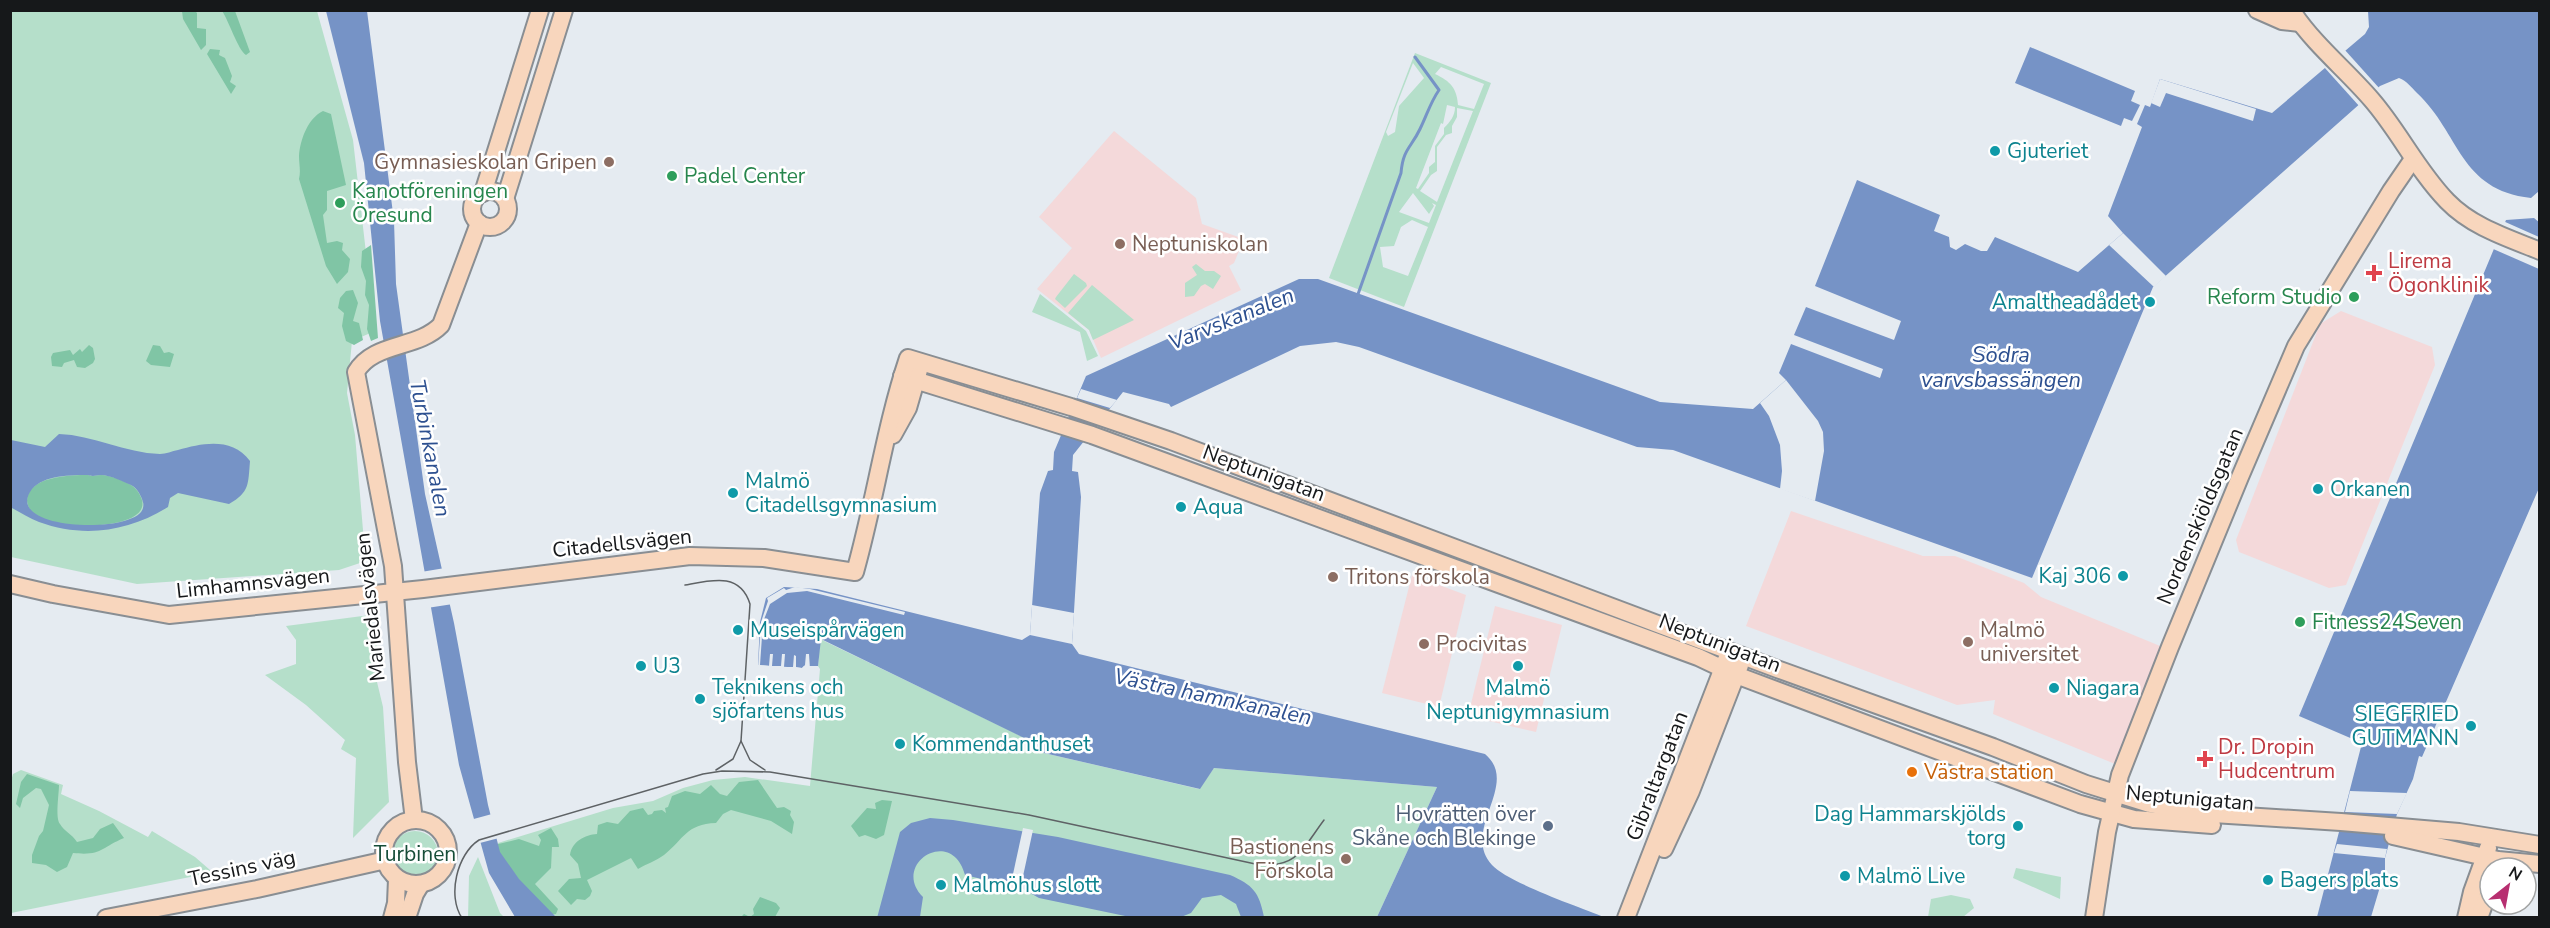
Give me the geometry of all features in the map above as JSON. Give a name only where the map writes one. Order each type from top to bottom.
[{"type":"street","points":[[540,10],[483,192],[474,201],[472,207],[479,223],[493,227],[504,221],[508,211],[505,199],[564,10]]},
{"type":"street","points":[[2257,10],[2282,21],[2300,23]]},
{"type":"street","points":[[2287,10],[2294,14],[2371,99],[2395,129],[2413,159],[2448,202],[2476,223],[2540,251]]},
{"type":"street","name":"Nordenskiöldsgatan","points":[[2094,918],[2111,813],[2125,761],[2170,647],[2296,346],[2391,190],[2413,159]]},
{"type":"street","points":[[483,192],[495,192],[505,199]]},
{"type":"street","name":"Mariedalsvägen","points":[[414,820],[393,566],[356,372],[369,357],[431,335],[441,325],[479,223]]},
{"type":"street","name":"Neptunigatan","points":[[2340,826],[2154,822],[2111,813],[1968,763],[1698,657],[1092,435],[909,379],[915,359],[1105,418],[2116,794],[2150,804],[2197,813],[2496,838],[2540,845]]},
{"type":"street","name":"Citadellsvägen","points":[[394,591],[454,586],[690,556],[764,558],[812,563],[855,572],[884,452],[908,408],[909,379]]},
{"type":"street","name":"Limhamnsvägen","points":[[10,584],[169,615],[394,591]]},
{"type":"street","name":"Gibraltargatan","points":[[1626,918],[1736,653]]},
{"type":"street","name":"Gibraltargatan","points":[[1637,918],[1691,791],[1729,671]]},
{"type":"street","points":[[414,820],[431,824],[439,829],[449,850],[441,871],[431,881],[421,884],[405,883],[397,879],[386,861],[384,851],[389,835],[399,825],[414,820]]},
{"type":"street","name":"Neptunigatan","points":[[2393,831],[2478,856]]},
{"type":"street","points":[[2494,856],[2496,838]]},
{"type":"street","name":"Tessins väg","points":[[106,918],[386,861]]},
{"type":"street","points":[[392,918],[396,903],[397,879]]},
{"type":"street","points":[[2466,918],[2472,892],[2478,883]]},
{"type":"street","points":[[407,918],[421,884]]},
{"type":"shaded area","name":"Neptuniskolan","points":[[1114,131],[1196,198],[1202,224],[1244,239],[1234,263],[1229,266],[1241,290],[1101,358],[1089,330],[1037,289],[1072,248],[1039,217]]},
{"type":"shaded area","name":"Orkanen","points":[[2341,311],[2432,347],[2435,365],[2346,585],[2329,588],[2239,552],[2236,540],[2320,324]]},
{"type":"shaded area","name":"Malmö universitet","points":[[1791,511],[1923,556],[1955,556],[2024,583],[2041,597],[2165,648],[2120,766],[1993,714],[1995,700],[1957,705],[1746,626]]},
{"type":"shaded area","name":"Procivitas","points":[[1412,575],[1466,595],[1439,707],[1382,693]]},
{"type":"shaded area","name":"Malmö Neptunigymnasium","points":[[1495,606],[1562,625],[1536,732],[1468,716]]},
{"type":"green space","points":[[10,11],[317,11],[353,140],[375,331],[352,341],[347,393],[355,435],[365,554],[360,563],[339,570],[137,584],[11,557]]},
{"type":"green space","points":[[182,11],[195,11],[197,28],[206,29],[206,45],[201,50],[183,19]]},
{"type":"green space","points":[[222,11],[235,11],[250,52],[246,55],[240,47]]},
{"type":"green space","points":[[210,49],[220,50],[219,55],[225,58],[232,76],[230,82],[236,86],[231,94],[207,54]]},
{"type":"green space","points":[[1415,53],[1491,83],[1404,307],[1329,278]],"holes":[[[1413,63],[1424,78],[1399,106],[1395,132],[1388,136],[1386,132]],[[1441,67],[1484,84],[1474,109],[1458,105],[1452,86],[1435,74]],[[1447,105],[1455,107],[1452,119],[1444,128],[1444,134],[1435,146],[1435,162],[1429,167],[1429,173],[1418,189],[1416,188],[1441,123],[1443,124]],[[1457,108],[1473,111],[1437,202],[1420,191],[1431,175],[1437,171],[1437,147],[1446,135],[1452,133],[1452,126],[1457,117]],[[1413,193],[1429,214],[1434,206],[1432,203],[1436,205],[1429,223],[1399,212]],[[1412,220],[1428,227],[1408,276],[1383,267],[1380,247],[1394,246],[1401,227]]]},
{"type":"green space","points":[[323,111],[331,114],[346,185],[327,191],[327,210],[323,215],[327,243],[337,241],[343,243],[342,250],[350,259],[348,272],[337,284],[326,266],[299,179],[299,156],[303,137],[309,124]]},
{"type":"green space","points":[[371,245],[378,338],[371,341],[367,329],[369,305],[365,295],[366,281],[361,267],[362,251]]},
{"type":"green space","points":[[1196,264],[1205,271],[1214,271],[1221,276],[1213,289],[1205,284],[1194,296],[1185,297],[1185,283],[1197,275],[1192,267]]},
{"type":"green space","points":[[1074,274],[1087,286],[1065,308],[1055,299]]},
{"type":"green space","points":[[1092,285],[1134,320],[1093,340],[1089,330],[1068,313]]},
{"type":"green space","points":[[353,290],[358,303],[353,321],[359,323],[363,340],[354,345],[346,341],[342,326],[344,313],[338,308],[340,298],[346,291]]},
{"type":"green space","points":[[1040,294],[1086,331],[1098,356],[1087,361],[1080,332],[1032,312]]},
{"type":"green space","points":[[89,345],[93,348],[95,359],[85,368],[77,367],[74,360],[64,363],[62,367],[52,366],[53,353],[70,350],[73,355],[80,349],[82,352]]},
{"type":"green space","points":[[153,345],[160,346],[164,353],[174,354],[170,367],[151,365],[146,361]]},
{"type":"green space","points":[[88,475],[108,476],[131,485],[137,490],[142,500],[140,510],[131,518],[117,523],[99,525],[61,524],[36,517],[31,512],[27,501],[34,486],[51,479]]},
{"type":"green space","points":[[370,615],[378,641],[375,656],[377,682],[383,707],[389,802],[353,838],[356,758],[341,749],[345,740],[306,705],[265,675],[296,664],[296,640],[286,626]]},
{"type":"green space","points":[[820,639],[1025,738],[1031,750],[1199,789],[1214,768],[1437,787],[1377,917],[556,917],[514,874],[498,843],[613,808],[653,801],[683,788],[713,780],[745,777],[810,786],[820,669],[818,666]]},
{"type":"green space","points":[[21,770],[63,785],[61,794],[148,837],[152,831],[195,857],[210,870],[210,873],[11,913],[10,784],[13,774]]},
{"type":"green space","points":[[27,774],[59,785],[57,811],[59,821],[77,842],[93,838],[100,829],[113,823],[124,838],[96,852],[73,853],[67,867],[57,872],[46,865],[32,863],[32,855],[43,831],[49,805],[41,789],[36,788],[23,798],[20,808],[16,804],[21,782]]},
{"type":"green space","points":[[758,780],[777,808],[784,807],[791,811],[790,815],[794,822],[792,834],[771,821],[731,810],[723,814],[716,823],[692,829],[664,855],[638,869],[631,858],[587,880],[592,891],[585,900],[577,899],[571,905],[558,891],[569,879],[581,878],[578,864],[570,855],[571,850],[580,840],[597,834],[598,825],[607,822],[618,824],[630,811],[643,808],[648,815],[662,810],[666,813],[665,808],[668,807],[672,796],[685,791],[700,794],[711,785],[720,794],[727,796],[739,782]]},
{"type":"green space","points":[[882,800],[892,801],[884,835],[876,839],[865,835],[859,837],[851,826],[867,808],[876,809],[875,803]]},
{"type":"green space","points":[[551,828],[558,839],[559,847],[552,847],[551,868],[535,884],[558,909],[556,914],[550,915],[524,887],[494,845],[519,839],[539,846],[541,840],[538,835]]},
{"type":"green space","name":"Turbinen","points":[[420,831],[432,837],[437,845],[437,863],[432,871],[424,876],[410,877],[398,871],[393,863],[392,849],[398,837],[406,832]]},
{"type":"green space","points":[[478,857],[500,913],[504,917],[468,918],[469,876]]},
{"type":"green space","points":[[2016,868],[2061,877],[2060,899],[2013,878]]},
{"type":"green space","points":[[1951,895],[1970,899],[1974,908],[1963,917],[1928,917],[1931,899]]},
{"type":"green space","points":[[760,897],[776,903],[780,908],[775,917],[750,917],[754,914],[753,909]]},
{"type":"water","points":[[326,11],[367,11],[394,221],[396,284],[425,494],[454,623],[488,805],[500,852],[519,879],[556,917],[515,917],[489,873],[459,765],[380,321],[364,163]]},
{"type":"water","points":[[2368,11],[2539,11],[2539,191],[2531,198],[2507,193],[2489,184],[2463,158],[2443,125],[2409,84],[2399,78],[2380,86],[2153,287],[2032,578],[1673,450],[1637,447],[1359,347],[1336,342],[1300,346],[1171,407],[1169,404],[1123,392],[1073,455],[1072,471],[1078,472],[1081,497],[1072,644],[1079,654],[1485,754],[1494,766],[1497,779],[1482,837],[1484,851],[1492,865],[1500,872],[1527,886],[1604,917],[1377,917],[1437,787],[1214,768],[1200,789],[1031,750],[1024,738],[821,639],[818,666],[802,668],[758,665],[760,622],[766,598],[784,587],[817,589],[1022,640],[1030,635],[1040,493],[1048,471],[1053,470],[1054,452],[1086,376],[1299,279],[1318,279],[1660,402],[1753,409],[1786,380],[1779,373],[1791,344],[1880,378],[1883,369],[1794,335],[1806,307],[1894,340],[1901,321],[1815,286],[1857,180],[1940,215],[1934,231],[1949,237],[1950,247],[1956,250],[1965,244],[1981,251],[1987,251],[1995,237],[2078,272],[2123,233],[2108,216],[2142,127],[2137,124],[2145,105],[2150,107],[2160,79],[2272,113],[2365,34],[2369,27]]},
{"type":"water","points":[[2030,47],[2135,91],[2131,101],[2140,105],[2132,121],[2124,118],[2121,126],[2015,83]]},
{"type":"water","points":[[2534,218],[2540,223],[2539,488],[2422,757],[2419,756],[2413,779],[2397,814],[2385,858],[2385,870],[2371,917],[2317,917],[2362,743],[2299,716],[2506,220]]},
{"type":"water","points":[[59,434],[84,437],[134,451],[160,454],[197,445],[226,445],[243,453],[250,461],[248,482],[241,495],[229,504],[178,493],[170,498],[168,507],[137,522],[105,530],[72,530],[39,522],[10,507],[11,440],[45,447]],"holes":[[[81,475],[108,476],[133,486],[141,497],[143,508],[135,517],[119,522],[97,525],[73,524],[51,521],[35,513],[27,503],[32,489],[37,484],[51,478]]]},
{"type":"water","points":[[930,818],[1058,837],[1230,875],[1254,890],[1260,901],[1264,917],[1241,917],[1236,904],[1221,895],[1202,898],[1191,913],[1181,917],[1130,917],[1039,898],[1023,889],[965,875],[958,860],[948,853],[937,851],[918,862],[914,873],[915,885],[923,897],[920,917],[877,918],[900,832],[911,823]]},
{"type":"pier","points":[[2344,49],[2380,89],[2360,107],[2324,67]]},
{"type":"pier","points":[[2160,79],[2256,109],[2253,121],[2166,93],[2160,107],[2151,103]]},
{"type":"pier","points":[[2503,221],[2539,237],[2539,269],[2491,248]]},
{"type":"pier","points":[[2123,233],[2166,276],[2154,287],[2109,245]]},
{"type":"pier","points":[[1786,380],[1818,421],[1823,432],[1824,451],[1815,501],[1780,489],[1782,471],[1780,445],[1769,416],[1760,403]]},
{"type":"pier","points":[[1081,389],[1117,400],[1110,408],[1077,398]]},
{"type":"pier","points":[[445,568],[453,604],[427,608],[421,572]]},
{"type":"pier","points":[[795,587],[905,612],[904,615],[807,591],[787,593],[770,604],[763,622],[760,665],[769,666],[770,654],[773,654],[772,666],[781,666],[782,654],[785,654],[784,667],[793,667],[794,655],[796,656],[796,667],[802,668],[805,665],[806,654],[809,654],[810,669],[802,671],[758,668],[761,622],[767,598],[784,588],[786,590]]},
{"type":"pier","points":[[1032,605],[1074,613],[1072,644],[1030,635]]},
{"type":"pier","points":[[2350,791],[2407,793],[2397,814],[2345,812]]},
{"type":"pier","points":[[492,814],[499,838],[476,844],[470,820]]},
{"type":"pier","points":[[1023,828],[1033,830],[1020,890],[1010,888]]},
{"type":"pier","points":[[2337,844],[2387,849],[2385,858],[2334,853]]},
{"type":"waterway","points":[[1357,297],[1406,154],[1439,90],[1415,57]]},
{"type":"tram line","points":[[685,585],[715,580],[732,583],[739,587],[750,604],[741,741],[733,759],[716,770]]},
{"type":"tram line","points":[[741,741],[750,760],[765,770]]},
{"type":"tram line","points":[[462,918],[455,898],[457,876],[465,855],[479,840],[703,774],[722,771],[770,772],[1029,815],[1260,865],[1273,865],[1291,859],[1305,847],[1324,820]]},
{"type":"place","name":"Gjuteriet","points":[[1995,151]]},
{"type":"place","name":"Gymnasieskolan Gripen","points":[[609,162]]},
{"type":"place","name":"Padel Center","points":[[672,176]]},
{"type":"place","name":"Kanotföreningen Öresund","points":[[340,203]]},
{"type":"place","name":"Neptuniskolan","points":[[1120,244]]},
{"type":"place","name":"Lirema Ögonklinik","points":[[2374,273]]},
{"type":"place","name":"Reform Studio","points":[[2354,297]]},
{"type":"place","name":"Amaltheadådet","points":[[2150,302]]},
{"type":"place","name":"Orkanen","points":[[2318,489]]},
{"type":"place","name":"Malmö Citadellsgymnasium","points":[[733,493]]},
{"type":"place","name":"Aqua","points":[[1181,507]]},
{"type":"place","name":"Kaj 306","points":[[2123,576]]},
{"type":"place","name":"Tritons förskola","points":[[1333,577]]},
{"type":"place","name":"Fitness24Seven","points":[[2300,622]]},
{"type":"place","name":"Museispårvägen","points":[[738,630]]},
{"type":"place","name":"Malmö universitet","points":[[1968,642]]},
{"type":"place","name":"Procivitas","points":[[1424,644]]},
{"type":"place","name":"U3","points":[[641,666]]},
{"type":"place","name":"Malmö Neptunigymnasium","points":[[1518,666]]},
{"type":"place","name":"Niagara","points":[[2054,688]]},
{"type":"place","name":"Teknikens och sjöfartens hus","points":[[700,699]]},
{"type":"place","name":"SIEGFRIED GUTMANN","points":[[2471,726]]},
{"type":"place","name":"Kommendanthuset","points":[[900,744]]},
{"type":"place","name":"Dr. Dropin Hudcentrum","points":[[2205,759]]},
{"type":"place","name":"Västra station","points":[[1912,772]]},
{"type":"place","name":"Hovrätten över Skåne och Blekinge","points":[[1548,826]]},
{"type":"place","name":"Dag Hammarskjölds torg","points":[[2018,826]]},
{"type":"place","name":"Bastionens Förskola","points":[[1346,859]]},
{"type":"place","name":"Malmö Live","points":[[1845,876]]},
{"type":"place","name":"Bagers plats","points":[[2268,880]]},
{"type":"place","name":"Malmöhus slott","points":[[941,885]]},
{"type":"water label","name":"Varvskanalen","points":[[1231,318]]},
{"type":"water label","name":"Södra varvsbassängen","points":[[2001,366]]},
{"type":"water label","name":"Turbinkanalen","points":[[431,448]]},
{"type":"water label","name":"Västra hamnkanalen","points":[[1213,696]]}]
